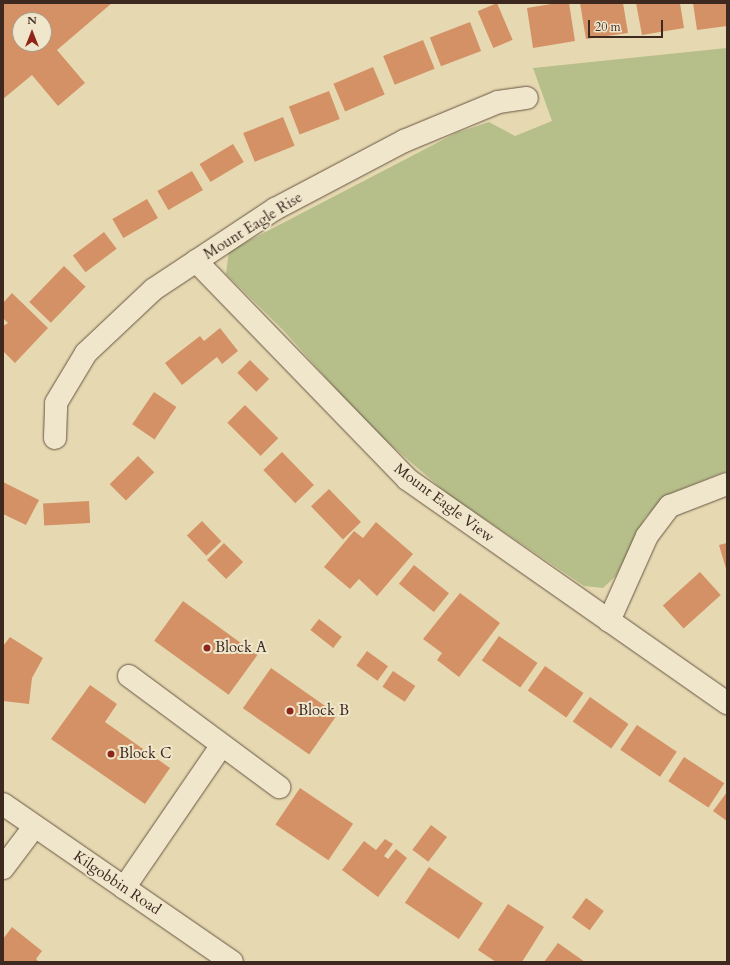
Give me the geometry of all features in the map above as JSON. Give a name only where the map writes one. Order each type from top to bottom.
[{"type":"street","name":"Mount Eagle Rise","points":[[55,438],[56,403],[86,353],[154,289],[275,209],[404,140],[498,102],[527,98]]},
{"type":"street","name":"Mount Eagle View","points":[[196,262],[407,479],[727,703]]},
{"type":"street","points":[[609,621],[647,536],[670,506],[727,484]]},
{"type":"street","points":[[128,676],[279,787]]},
{"type":"street","points":[[124,888],[222,745]]},
{"type":"street","name":"Kilgobbin Road","points":[[3,804],[34,827],[232,962]]},
{"type":"street","points":[[3,868],[34,827]]},
{"type":"green space","points":[[727,48],[727,471],[666,495],[645,518],[616,576],[603,588],[584,586],[449,495],[371,428],[283,330],[226,274],[229,251],[456,133],[489,122],[515,136],[552,121],[533,68]]},
{"type":"building","points":[[3,3],[112,3],[57,50],[85,83],[58,106],[32,75],[3,99]]},
{"type":"building","points":[[497,3],[513,40],[493,48],[478,11]]},
{"type":"building","points":[[557,3],[569,3],[575,41],[533,48],[527,8]]},
{"type":"building","points":[[580,3],[623,3],[628,33],[586,39]]},
{"type":"building","points":[[636,3],[680,3],[684,28],[642,35]]},
{"type":"building","points":[[693,3],[727,3],[727,26],[697,30]]},
{"type":"building","points":[[470,22],[481,51],[441,66],[430,37]]},
{"type":"building","points":[[423,40],[435,69],[395,85],[383,56]]},
{"type":"building","points":[[373,67],[385,95],[345,111],[333,84]]},
{"type":"building","points":[[329,91],[340,119],[300,134],[289,106]]},
{"type":"building","points":[[283,117],[295,146],[255,162],[243,133]]},
{"type":"building","points":[[233,144],[244,162],[210,182],[200,164]]},
{"type":"building","points":[[192,171],[203,190],[168,210],[157,191]]},
{"type":"building","points":[[147,199],[158,218],[123,238],[112,219]]},
{"type":"building","points":[[104,232],[117,249],[85,272],[73,255]]},
{"type":"building","points":[[64,266],[86,287],[51,323],[29,302]]},
{"type":"building","points":[[12,293],[48,328],[15,363],[3,351],[3,326],[8,323],[3,318],[3,303]]},
{"type":"building","points":[[220,328],[238,351],[222,364],[217,357],[182,385],[165,363],[200,336],[204,341]]},
{"type":"building","points":[[250,360],[269,379],[256,392],[237,373]]},
{"type":"building","points":[[154,392],[176,407],[155,439],[132,424]]},
{"type":"building","points":[[245,405],[278,438],[261,456],[227,423]]},
{"type":"building","points":[[282,452],[314,485],[295,503],[263,470]]},
{"type":"building","points":[[138,456],[154,472],[126,501],[110,484]]},
{"type":"building","points":[[3,482],[39,500],[26,525],[3,514]]},
{"type":"building","points":[[329,489],[361,522],[343,539],[311,506]]},
{"type":"building","points":[[89,501],[90,523],[44,525],[43,503]]},
{"type":"building","points":[[202,521],[221,541],[206,556],[187,536]]},
{"type":"building","points":[[376,522],[413,554],[377,596],[359,579],[350,589],[324,567],[354,531],[363,538]]},
{"type":"building","points":[[224,543],[243,562],[226,579],[207,560]]},
{"type":"building","points":[[727,543],[727,572],[719,545]]},
{"type":"building","points":[[414,565],[449,593],[434,612],[399,584]]},
{"type":"building","points":[[700,572],[721,595],[684,628],[663,605]]},
{"type":"building","points":[[460,593],[500,623],[459,677],[437,660],[442,653],[423,639]]},
{"type":"building","name":"Block A","points":[[183,601],[257,655],[229,695],[154,641]]},
{"type":"building","points":[[319,619],[342,637],[333,648],[310,630]]},
{"type":"building","points":[[499,636],[538,663],[520,688],[482,661]]},
{"type":"building","points":[[10,637],[43,658],[32,678],[29,704],[3,701],[3,646]]},
{"type":"building","points":[[367,651],[388,666],[377,681],[356,666]]},
{"type":"building","points":[[545,666],[584,693],[566,718],[528,691]]},
{"type":"building","name":"Block B","points":[[271,668],[337,714],[309,755],[243,708]]},
{"type":"building","points":[[393,671],[415,686],[405,702],[382,687]]},
{"type":"building","name":"Block C","points":[[90,685],[117,704],[105,722],[170,768],[145,804],[51,739]]},
{"type":"building","points":[[590,697],[629,724],[611,749],[573,722]]},
{"type":"building","points":[[637,725],[677,752],[660,777],[620,750]]},
{"type":"building","points":[[684,757],[724,783],[708,807],[668,781]]},
{"type":"building","points":[[300,788],[353,824],[328,860],[275,824]]},
{"type":"building","points":[[727,792],[727,821],[713,811]]},
{"type":"building","points":[[431,825],[447,837],[428,862],[412,850]]},
{"type":"building","points":[[385,839],[393,844],[384,856],[388,859],[396,849],[407,858],[378,897],[342,870],[364,841],[376,850]]},
{"type":"building","points":[[429,867],[483,903],[459,939],[405,903]]},
{"type":"building","points":[[586,898],[604,911],[590,930],[572,917]]},
{"type":"building","points":[[508,904],[544,927],[522,962],[496,962],[478,950]]},
{"type":"building","points":[[12,927],[42,951],[36,959],[39,962],[3,962],[3,939]]},
{"type":"building","points":[[558,943],[585,962],[544,962]]},
{"type":"place","name":"Block A","points":[[207,648]]},
{"type":"place","name":"Block B","points":[[290,711]]},
{"type":"place","name":"Block C","points":[[111,754]]}]
